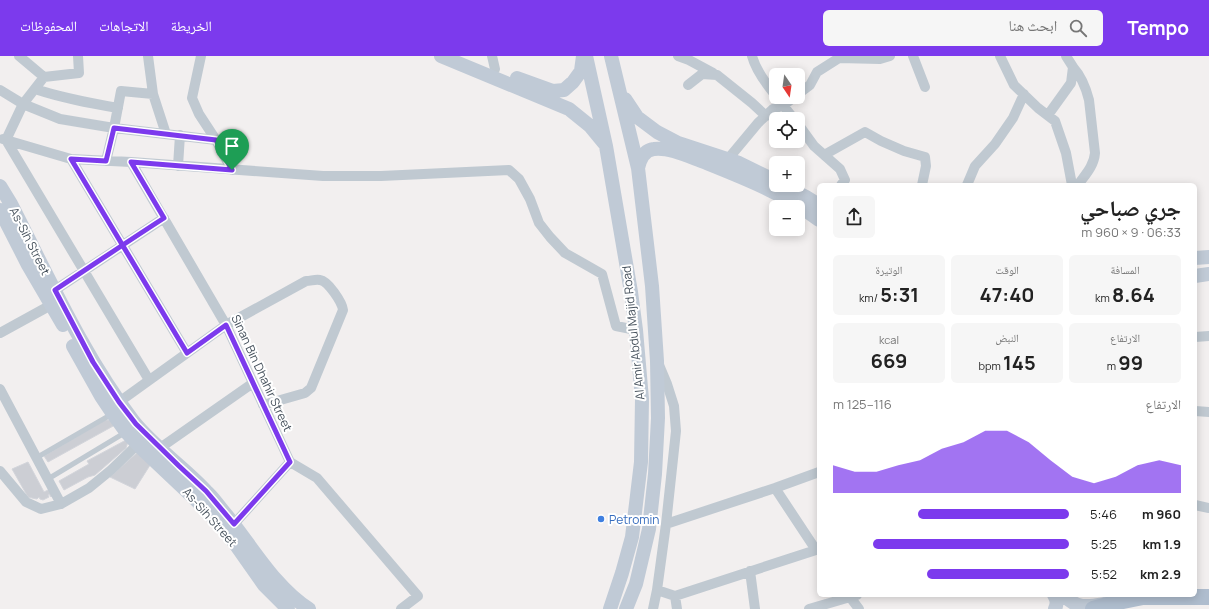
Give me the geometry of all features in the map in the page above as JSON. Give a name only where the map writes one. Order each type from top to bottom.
[{"type":"main road","points":[[441,56],[569,109],[590,126],[606,146]]},
{"type":"main road","points":[[464,56],[494,62],[553,91],[564,90],[573,82],[581,71],[583,56]]},
{"type":"main road","name":"Al Amir Abdul Majid Road","points":[[586,56],[606,146],[631,292],[642,399],[641,462],[632,538],[610,609]]},
{"type":"main road","name":"Al Amir Abdul Majid Road","points":[[611,56],[638,168],[652,286],[657,361],[658,418],[655,474],[649,529],[636,584],[626,609]]},
{"type":"main road","points":[[617,82],[627,103],[637,117],[657,132],[678,143],[739,163],[769,178]]},
{"type":"main road","points":[[638,168],[640,159],[645,152],[654,148],[675,150],[733,173],[789,200],[817,219]]},
{"type":"main road","name":"As-Sih Street","points":[[0,186],[11,204],[93,362],[126,432],[197,501],[270,583]]},
{"type":"main road","points":[[796,192],[817,204]]},
{"type":"main road","name":"As-Sih Street","points":[[0,210],[28,265],[84,367],[116,408],[136,424],[206,491],[234,524],[270,583]]},
{"type":"main road","points":[[1197,258],[1209,257]]},
{"type":"main road","points":[[1197,276],[1209,274]]},
{"type":"main road","points":[[270,583],[288,609]]},
{"type":"main road","points":[[270,583],[289,594],[309,609]]},
{"type":"main road","points":[[1055,597],[1055,609]]},
{"type":"main road","points":[[1066,597],[1070,602],[1077,605],[1089,606],[1117,598],[1209,597]]},
{"type":"main road","points":[[1093,609],[1117,598]]},
{"type":"street","points":[[19,56],[44,77],[79,73],[78,56]]},
{"type":"street","points":[[148,56],[153,94],[166,134]]},
{"type":"street","points":[[201,56],[192,98],[199,114],[216,140],[232,170]]},
{"type":"street","points":[[678,56],[689,60],[717,75],[766,116]]},
{"type":"street","points":[[752,56],[769,87]]},
{"type":"street","points":[[805,88],[810,84],[817,72],[828,60],[839,58],[880,59],[890,56]]},
{"type":"street","points":[[913,56],[925,87]]},
{"type":"street","points":[[1000,56],[1014,85],[1055,121],[1066,153],[1072,183]]},
{"type":"street","points":[[1066,56],[1080,75],[1087,92],[1095,153],[1094,160],[1089,170],[1079,183]]},
{"type":"street","points":[[1048,115],[1071,83],[1073,67]]},
{"type":"street","points":[[688,84],[702,74],[717,75]]},
{"type":"street","points":[[3,139],[23,104],[44,77]]},
{"type":"street","points":[[35,89],[81,101],[118,108]]},
{"type":"street","points":[[0,90],[23,104],[60,119],[114,128],[216,140]]},
{"type":"street","points":[[106,161],[121,91],[153,94]]},
{"type":"street","points":[[968,183],[975,166],[995,144],[1013,118],[1024,94]]},
{"type":"street","points":[[728,159],[773,109],[784,105],[789,112]]},
{"type":"street","points":[[824,155],[866,132],[881,141],[904,151],[926,157],[926,166],[922,183]]},
{"type":"street","points":[[805,134],[814,146],[840,169],[845,180],[843,183]]},
{"type":"street","points":[[178,166],[180,135]]},
{"type":"street","points":[[3,139],[71,159],[323,176],[382,176],[509,170],[519,179],[530,199],[539,222],[550,237],[565,253],[602,274],[616,326],[636,330]]},
{"type":"street","points":[[3,139],[149,380]]},
{"type":"street","points":[[71,159],[187,353]]},
{"type":"street","name":"Sinan Bin Dhahir Street","points":[[131,162],[226,325],[290,462]]},
{"type":"street","points":[[55,290],[164,218]]},
{"type":"street","points":[[116,408],[149,380],[226,325],[306,282],[320,280],[325,282],[342,304],[344,310],[311,388],[305,393],[263,405]]},
{"type":"street","points":[[0,333],[51,305]]},
{"type":"street","points":[[1197,337],[1209,336]]},
{"type":"street","points":[[653,609],[666,524],[676,430],[674,406],[667,384],[657,361]]},
{"type":"street","points":[[160,448],[253,383]]},
{"type":"street","points":[[0,389],[61,504]]},
{"type":"street","points":[[1197,411],[1209,412]]},
{"type":"street","points":[[0,471],[26,502],[41,509],[61,504],[89,488],[111,470],[138,444]]},
{"type":"street","points":[[234,524],[290,462],[317,478],[418,596],[401,609]]},
{"type":"street","points":[[666,524],[817,473]]},
{"type":"street","points":[[774,488],[817,548]]},
{"type":"street","points":[[1197,505],[1209,508]]},
{"type":"street","points":[[657,590],[675,596],[817,549]]},
{"type":"street","points":[[750,571],[755,609]]},
{"type":"street","points":[[675,596],[677,609]]},
{"type":"street","points":[[809,609],[851,597]]},
{"type":"street","points":[[854,597],[859,609]]},
{"type":"lane","points":[[36,458],[116,408]]},
{"type":"lane","points":[[48,479],[126,432]]},
{"type":"building","points":[[105,420],[110,420],[115,425],[48,462],[44,456]]},
{"type":"building","points":[[126,440],[128,442],[126,448],[95,475],[88,477],[64,490],[59,481],[89,464],[87,461]]},
{"type":"building","points":[[139,451],[152,462],[135,489],[110,477]]},
{"type":"building","points":[[28,462],[44,492],[50,489],[53,494],[51,497],[49,494],[49,497],[43,500],[39,497],[37,499],[28,497],[12,469]]},
{"type":"place","name":"Petromin","points":[[601,519]]},
{"type":"route","points":[[232,170],[131,162],[164,218],[122,246],[55,290],[93,362],[119,402],[149,438],[206,491],[234,524],[290,462],[226,325],[187,353],[122,246],[71,159],[106,161],[114,128],[216,140],[232,170]]}]
